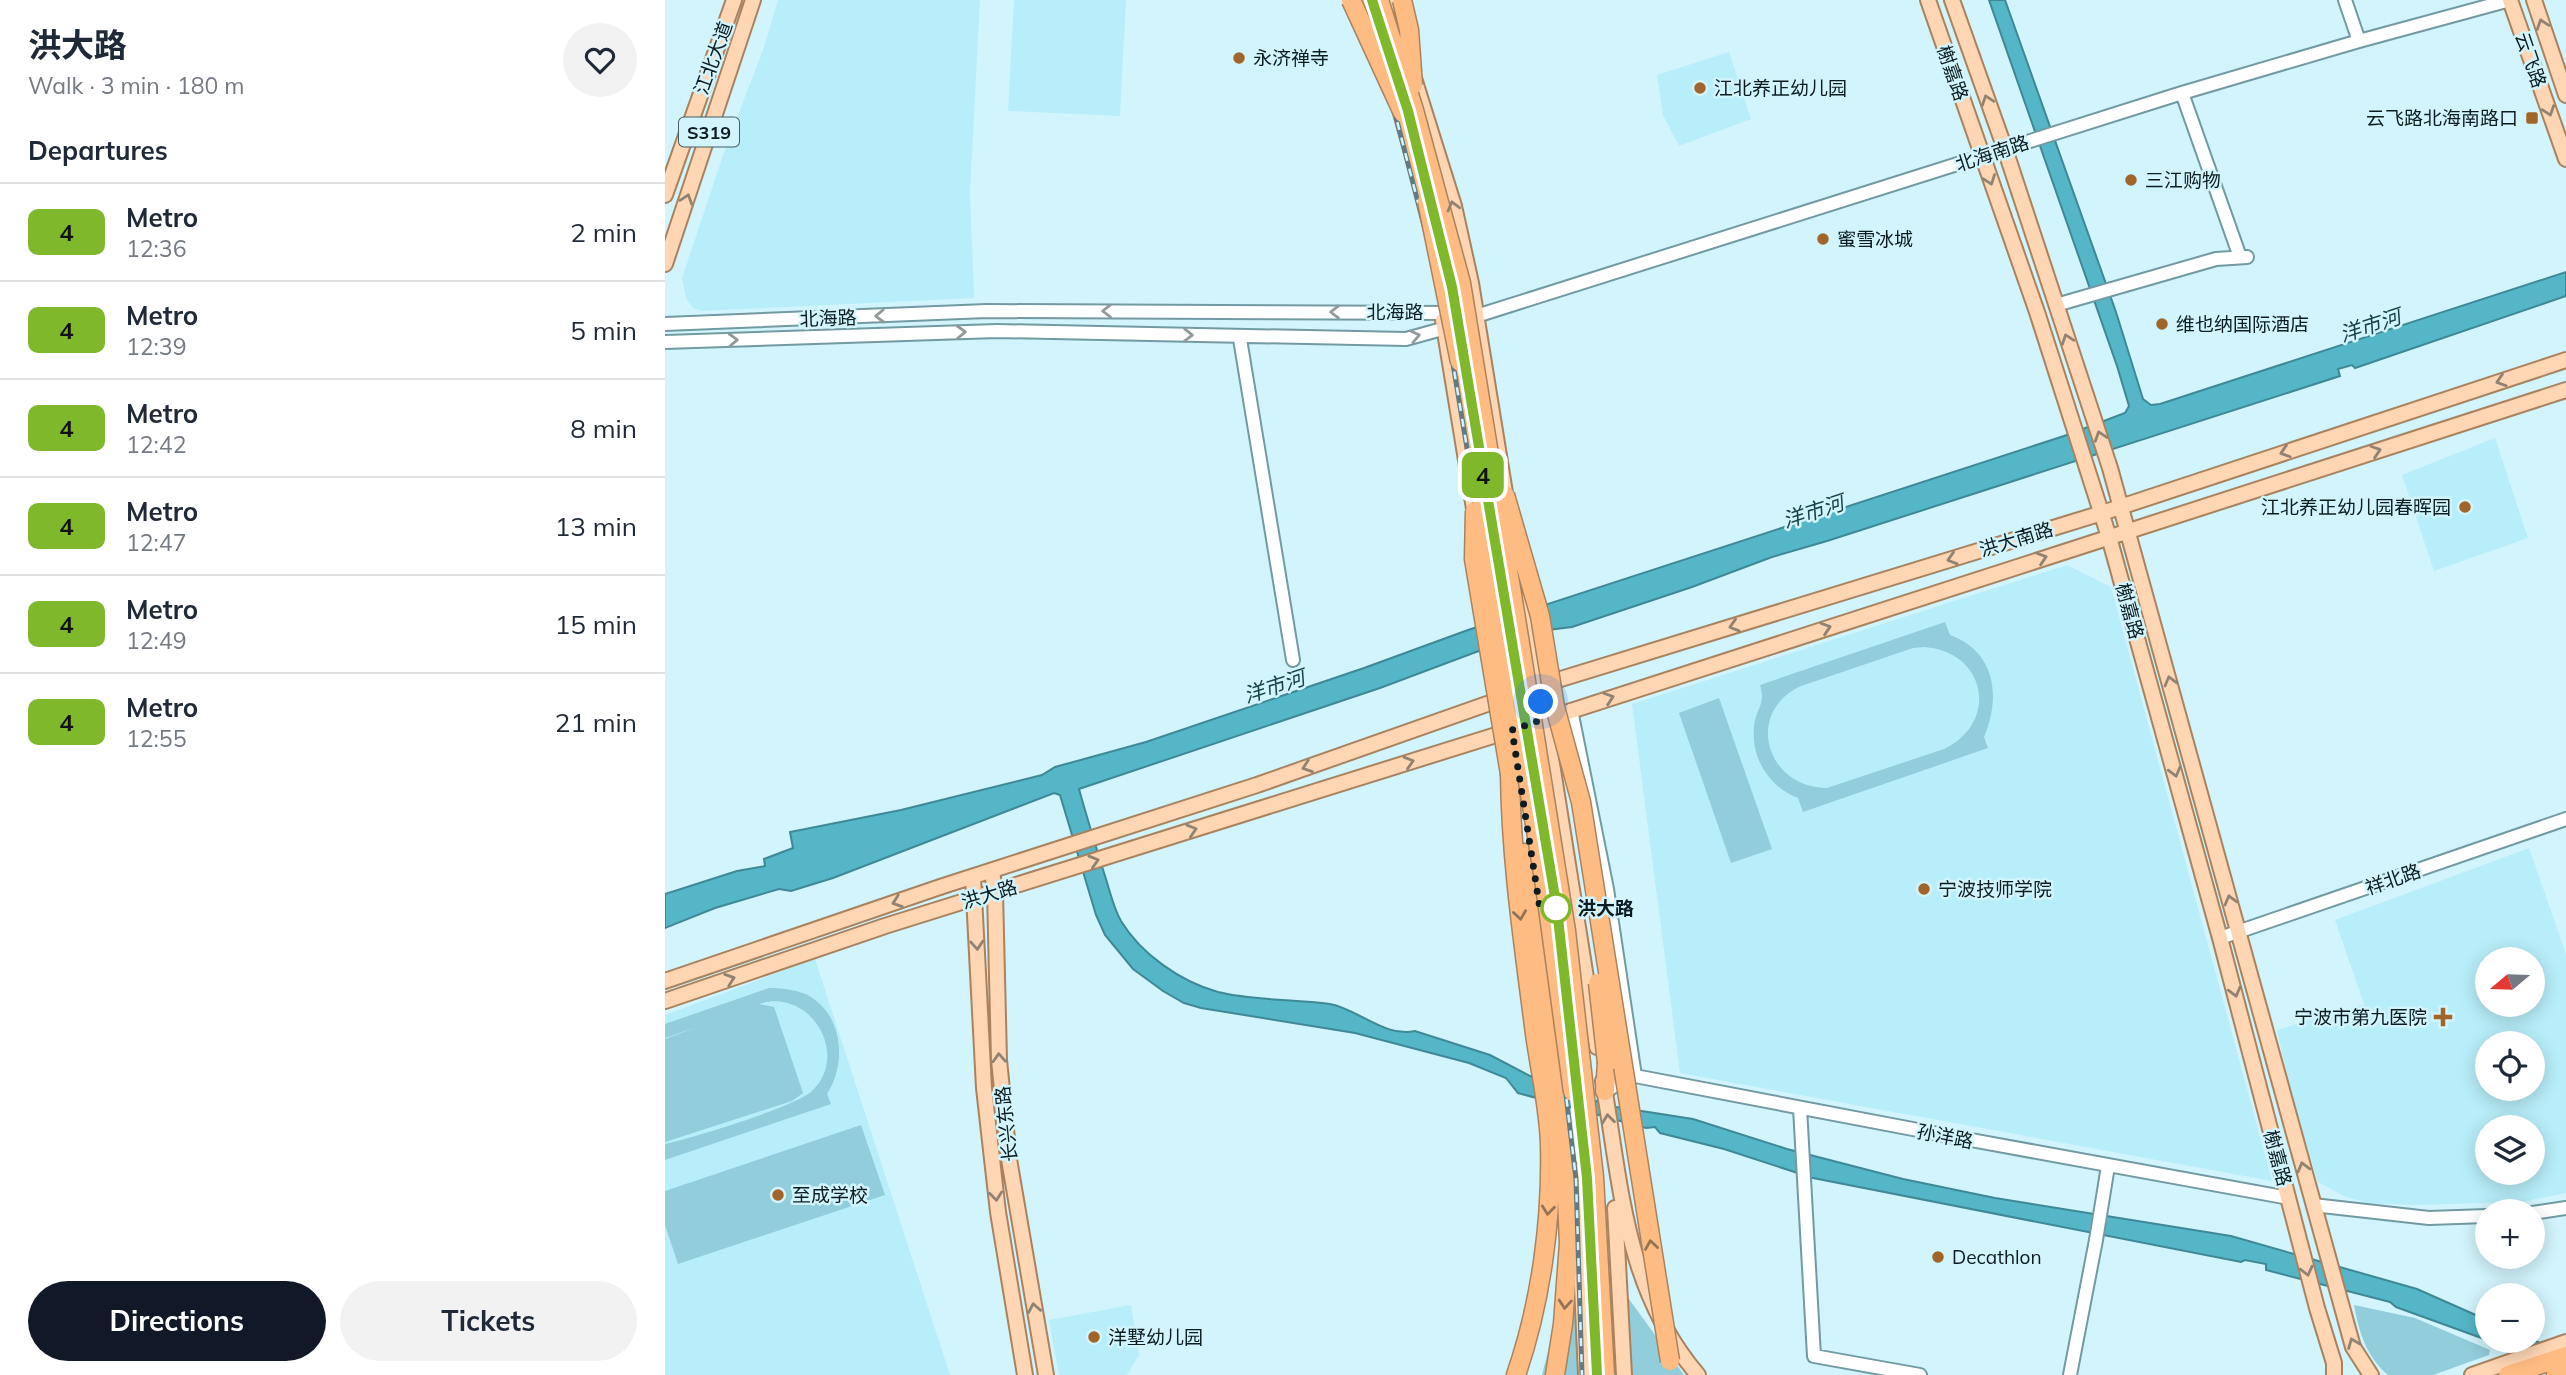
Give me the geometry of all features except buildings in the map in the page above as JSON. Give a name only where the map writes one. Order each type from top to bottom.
[{"type":"highway","points":[[1350,0],[1408,111]]},
{"type":"highway","points":[[1368,0],[1408,111],[1461,283],[1566,931],[1594,1177],[1605,1375]]},
{"type":"highway","points":[[1379,0],[1408,111],[1439,254],[1545,886],[1584,1179],[1594,1375]]},
{"type":"highway","points":[[1402,0],[1409,30],[1408,111]]},
{"type":"highway","points":[[1485,431],[1540,616],[1600,992],[1607,1063],[1605,1091]]},
{"type":"highway","points":[[1476,462],[1474,559],[1534,912],[1565,1157],[1569,1243],[1563,1324],[1555,1375]]},
{"type":"highway","points":[[1557,712],[1583,815],[1673,1375]]},
{"type":"highway","points":[[1510,774],[1517,892],[1550,1142],[1544,1251],[1527,1342],[1516,1375]]},
{"type":"highway","points":[[2505,1370],[2566,1356]]},
{"type":"highway","points":[[2556,1375],[2566,1372]]},
{"type":"main road","name":"江北大道","points":[[665,195],[734,0]]},
{"type":"main road","name":"江北大道","points":[[665,264],[753,0]]},
{"type":"main road","points":[[1361,0],[1394,106],[1432,253],[1512,730],[1558,1027],[1580,1242],[1586,1375]]},
{"type":"main road","points":[[1388,0],[1454,206],[1476,314],[1538,686],[1557,712],[1612,1147],[1626,1225],[1636,1262],[1670,1338],[1698,1375]]},
{"type":"main road","name":"榭嘉路","points":[[1928,0],[2037,312],[2102,513],[2221,938],[2317,1308],[2334,1363],[2334,1375]]},
{"type":"main road","name":"榭嘉路","points":[[1952,0],[2008,148],[2111,468],[2341,1307],[2353,1347],[2371,1375]]},
{"type":"main road","name":"云飞路","points":[[2510,0],[2566,159]]},
{"type":"main road","name":"云飞路","points":[[2534,0],[2566,94]]},
{"type":"main road","name":"洪大南路","points":[[1464,712],[1538,686],[2102,513],[2566,360]]},
{"type":"main road","name":"洪大南路","points":[[1475,742],[1557,712],[2566,390]]},
{"type":"main road","name":"洪大路","points":[[665,981],[1257,785],[1464,712]]},
{"type":"main road","name":"洪大路","points":[[665,1001],[974,898],[1475,742]]},
{"type":"main road","name":"长兴东路","points":[[992,871],[995,892],[999,1060],[1009,1159],[1046,1375]]},
{"type":"main road","name":"长兴东路","points":[[973,877],[984,1088],[998,1212],[1025,1375]]},
{"type":"main road","points":[[1612,1147],[1624,1375]]},
{"type":"main road","points":[[2472,1375],[2505,1370],[2566,1342]]},
{"type":"street","points":[[2345,0],[2360,41]]},
{"type":"street","name":"北海南路","points":[[1476,314],[2182,93],[2510,0]]},
{"type":"street","points":[[2060,304],[2216,259],[2244,257],[2182,93]]},
{"type":"street","name":"北海路","points":[[665,324],[987,311],[1476,314]]},
{"type":"street","name":"北海路","points":[[665,342],[997,331],[1406,339],[1445,330],[1476,314]]},
{"type":"street","points":[[1240,339],[1293,660]]},
{"type":"street","points":[[1557,712],[1607,889],[1635,1076],[1605,1091]]},
{"type":"street","name":"祥北路","points":[[2221,938],[2566,819]]},
{"type":"street","name":"孙洋路","points":[[1635,1076],[2289,1198]]},
{"type":"street","points":[[1800,1108],[1814,1356],[1920,1375]]},
{"type":"street","points":[[2070,1375],[2108,1166]]},
{"type":"street","points":[[2313,1205],[2429,1218],[2475,1216]]},
{"type":"street","points":[[2545,1211],[2566,1208]]},
{"type":"shaded area","points":[[778,0],[980,0],[970,192],[974,298],[702,311],[693,308],[686,298],[682,278],[728,141],[763,50]]},
{"type":"shaded area","points":[[1014,0],[1126,0],[1120,116],[1008,111]]},
{"type":"shaded area","points":[[1989,0],[2005,0],[2116,312],[2143,399],[2151,405],[2566,272],[2566,296],[2355,368],[2352,365],[2338,369],[2340,376],[1772,557],[1572,627],[1548,630],[1476,652],[1380,688],[1079,789],[1114,905],[1121,921],[1139,945],[1176,974],[1218,992],[1330,1004],[1382,1027],[1404,1032],[1415,1031],[1490,1055],[1553,1088],[1616,1107],[1693,1119],[1787,1149],[1903,1179],[1995,1198],[2231,1236],[2417,1289],[2475,1315],[2475,1336],[2396,1307],[2390,1302],[2266,1270],[2266,1264],[2245,1260],[2241,1262],[1813,1178],[1724,1149],[1660,1133],[1655,1127],[1646,1128],[1518,1093],[1506,1078],[1469,1063],[1355,1033],[1184,1003],[1133,969],[1105,935],[1096,915],[1060,795],[1054,793],[833,878],[791,891],[779,889],[715,908],[665,928],[665,894],[737,871],[765,866],[764,859],[793,848],[790,832],[901,810],[1042,775],[1055,767],[1146,742],[1468,630],[2064,436],[2125,413],[2129,406]]},
{"type":"shaded area","name":"江北养正幼儿园","points":[[1729,52],[1751,119],[1679,146],[1663,115],[1657,75]]},
{"type":"shaded area","name":"江北养正幼儿园春晖园","points":[[2495,438],[2528,538],[2434,571],[2402,475]]},
{"type":"shaded area","name":"宁波技师学院","points":[[2067,565],[2111,587],[2272,1181],[1680,1073],[1632,704]]},
{"type":"shaded area","points":[[1945,622],[1950,635],[1977,652],[1991,677],[1992,707],[1984,737],[1988,748],[1803,812],[1798,798],[1778,787],[1759,760],[1754,727],[1762,698],[1760,685]],"holes":[[[1913,648],[1945,651],[1961,661],[1972,674],[1978,689],[1979,706],[1973,722],[1962,737],[1944,749],[1827,788],[1806,785],[1789,776],[1777,763],[1770,747],[1768,730],[1772,713],[1783,698],[1801,686]]]},
{"type":"shaded area","points":[[1719,698],[1772,849],[1731,863],[1679,713]]},
{"type":"shaded area","name":"宁波市第九医院","points":[[2529,848],[2566,954],[2566,1193],[2536,1199],[2475,1199],[2475,1203],[2369,1203],[2346,1197],[2318,1182],[2293,1102],[2277,1030],[2364,1004],[2335,920]]},
{"type":"shaded area","name":"至成学校","points":[[815,959],[950,1375],[665,1375],[665,1015]]},
{"type":"shaded area","points":[[769,988],[807,995],[822,1006],[830,1017],[839,1042],[837,1070],[827,1094],[831,1104],[665,1160],[665,1144],[719,1129],[786,1105],[812,1091],[823,1076],[827,1059],[826,1043],[819,1027],[808,1014],[794,1005],[777,1001],[759,1004],[774,1007],[803,1093],[792,1101],[665,1142],[665,1039],[697,1027],[665,1038],[665,1024]]},
{"type":"shaded area","points":[[861,1125],[885,1195],[678,1264],[665,1225],[665,1191]]},
{"type":"shaded area","points":[[1629,1299],[1684,1375],[1542,1375],[1557,1316]]},
{"type":"shaded area","name":"洋墅幼儿园","points":[[1131,1305],[1139,1355],[1127,1375],[1059,1375],[1049,1320]]},
{"type":"shaded area","points":[[2354,1305],[2415,1318],[2475,1344],[2475,1353],[2489,1355],[2433,1375],[2388,1375],[2374,1360],[2358,1325]]},
{"type":"shaded area","points":[[2545,1344],[2566,1351],[2556,1375],[2511,1353],[2545,1353]]},
{"type":"railway","points":[[1359,0],[1396,117],[1441,292],[1544,910],[1576,1179],[1582,1375]]},
{"type":"railway","points":[[1372,0],[1408,111],[1452,287],[1557,909],[1587,1178],[1596,1375]]},
{"type":"metro line","name":"4","points":[[1372,0],[1408,111],[1452,287],[1557,909],[1587,1178],[1597,1375]]},
{"type":"place","name":"永济禅寺","points":[[1239,58]]},
{"type":"place","name":"江北养正幼儿园","points":[[1700,88]]},
{"type":"place","name":"云飞路北海南路口","points":[[2532,118]]},
{"type":"place","name":"三江购物","points":[[2131,180]]},
{"type":"place","name":"蜜雪冰城","points":[[1823,239]]},
{"type":"place","name":"维也纳国际酒店","points":[[2162,324]]},
{"type":"place","name":"江北养正幼儿园春晖园","points":[[2465,507]]},
{"type":"place","name":"宁波技师学院","points":[[1924,889]]},
{"type":"place","name":"洪大路","points":[[1556,908]]},
{"type":"place","name":"宁波市第九医院","points":[[2443,1017]]},
{"type":"place","name":"至成学校","points":[[778,1195]]},
{"type":"place","name":"Decathlon","points":[[1938,1257]]},
{"type":"place","name":"洋墅幼儿园","points":[[1094,1337]]},
{"type":"route","points":[[1541,702],[1544,719],[1512,730],[1540,909],[1556,908]]},
{"type":"water label","name":"洋市河","points":[[2370,325]]},
{"type":"water label","name":"洋市河","points":[[1813,511]]},
{"type":"water label","name":"洋市河","points":[[1274,686]]}]
